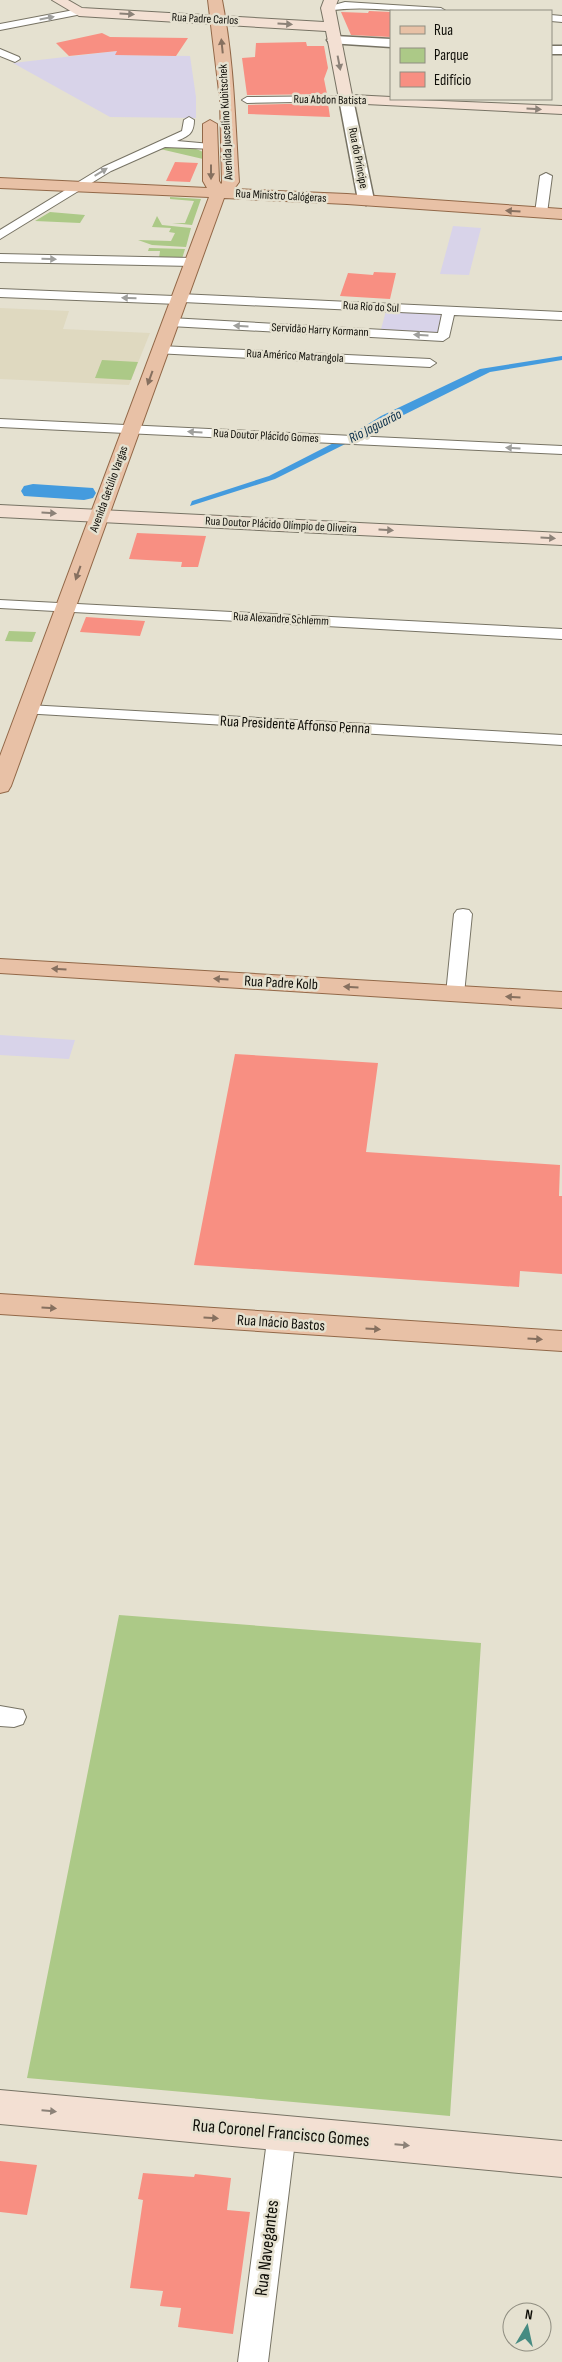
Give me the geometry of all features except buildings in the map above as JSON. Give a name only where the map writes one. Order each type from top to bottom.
[{"type":"main road","points":[[59,0],[79,12]]},
{"type":"main road","name":"Avenida Juscelino Kubitschek","points":[[210,114],[211,181],[218,193],[231,182],[227,100],[219,20],[215,0]]},
{"type":"main road","name":"Rua do Príncipe","points":[[330,4],[333,34],[346,99]]},
{"type":"main road","name":"Rua Padre Carlos","points":[[79,12],[201,12],[219,20],[333,34]]},
{"type":"main road","points":[[201,12],[203,36]]},
{"type":"main road","name":"Rua Abdon Batista","points":[[346,99],[562,110]]},
{"type":"main road","name":"Rua Ministro Calógeras","points":[[0,183],[366,200],[562,214]]},
{"type":"main road","name":"Avenida Getúlio Vargas","points":[[0,786],[5,759],[28,710],[218,193]]},
{"type":"main road","name":"Rua Doutor Plácido Olímpio de Oliveira","points":[[0,511],[562,539]]},
{"type":"main road","name":"Rua Padre Kolb","points":[[0,966],[562,1000]]},
{"type":"main road","name":"Rua Inácio Bastos","points":[[0,1304],[562,1341]]},
{"type":"main road","name":"Rua Coronel Francisco Gomes","points":[[0,2107],[562,2159]]},
{"type":"street","points":[[330,4],[422,10]]},
{"type":"street","points":[[0,27],[79,12]]},
{"type":"street","points":[[333,34],[390,43]]},
{"type":"street","points":[[0,52],[15,59]]},
{"type":"street","name":"Rua Abdon Batista","points":[[247,100],[346,99]]},
{"type":"street","name":"Rua do Príncipe","points":[[346,99],[366,200]]},
{"type":"street","points":[[0,235],[125,159],[188,131],[190,120]]},
{"type":"street","points":[[158,145],[181,144],[211,148]]},
{"type":"street","points":[[541,213],[546,176]]},
{"type":"street","points":[[0,258],[192,262]]},
{"type":"street","name":"Rua Rio do Sul","points":[[0,293],[562,316]]},
{"type":"street","name":"Servidão Harry Kormann","points":[[170,322],[443,337],[449,311]]},
{"type":"street","name":"Rua Américo Matrangola","points":[[160,350],[430,363]]},
{"type":"street","name":"Rua Doutor Plácido Gomes","points":[[0,423],[562,450]]},
{"type":"street","name":"Rua Alexandre Schlemm","points":[[0,604],[562,634]]},
{"type":"street","name":"Rua Presidente Affonso Penna","points":[[28,710],[562,740]]},
{"type":"street","points":[[455,994],[463,914]]},
{"type":"street","name":"Rua Navegantes","points":[[253,2362],[282,2133]]},
{"type":"shaded area","points":[[117,51],[116,55],[190,56],[196,97],[196,118],[110,117],[13,63]]},
{"type":"shaded area","points":[[453,226],[481,228],[469,275],[440,274]]},
{"type":"shaded area","points":[[0,308],[69,311],[63,329],[150,333],[129,385],[0,379]]},
{"type":"shaded area","points":[[386,311],[444,314],[439,333],[381,329]]},
{"type":"shaded area","points":[[0,1035],[75,1040],[69,1059],[0,1055]]},
{"type":"green space","points":[[186,147],[199,150],[203,152],[203,159],[160,149]]},
{"type":"green space","points":[[170,197],[201,199],[192,225],[172,223],[185,223],[194,201],[170,199]]},
{"type":"green space","points":[[50,212],[85,215],[80,223],[35,221]]},
{"type":"green space","points":[[157,216],[162,225],[191,228],[186,247],[152,245],[138,240],[171,241],[175,233],[169,232],[171,228],[152,227]]},
{"type":"green space","points":[[149,248],[185,249],[182,259],[159,258],[160,251],[148,251]]},
{"type":"green space","points":[[102,360],[138,362],[131,380],[95,378]]},
{"type":"green space","points":[[9,631],[36,632],[32,642],[5,641]]},
{"type":"green space","points":[[119,1615],[481,1643],[450,2116],[27,2078]]},
{"type":"water","name":"Rio Jaguarão","points":[[562,356],[562,360],[490,372],[275,479],[190,506],[192,501],[269,476],[357,431],[381,416],[480,369]]},
{"type":"waterway","name":"Rio Jaguarão","points":[[33,491],[84,493]]}]
